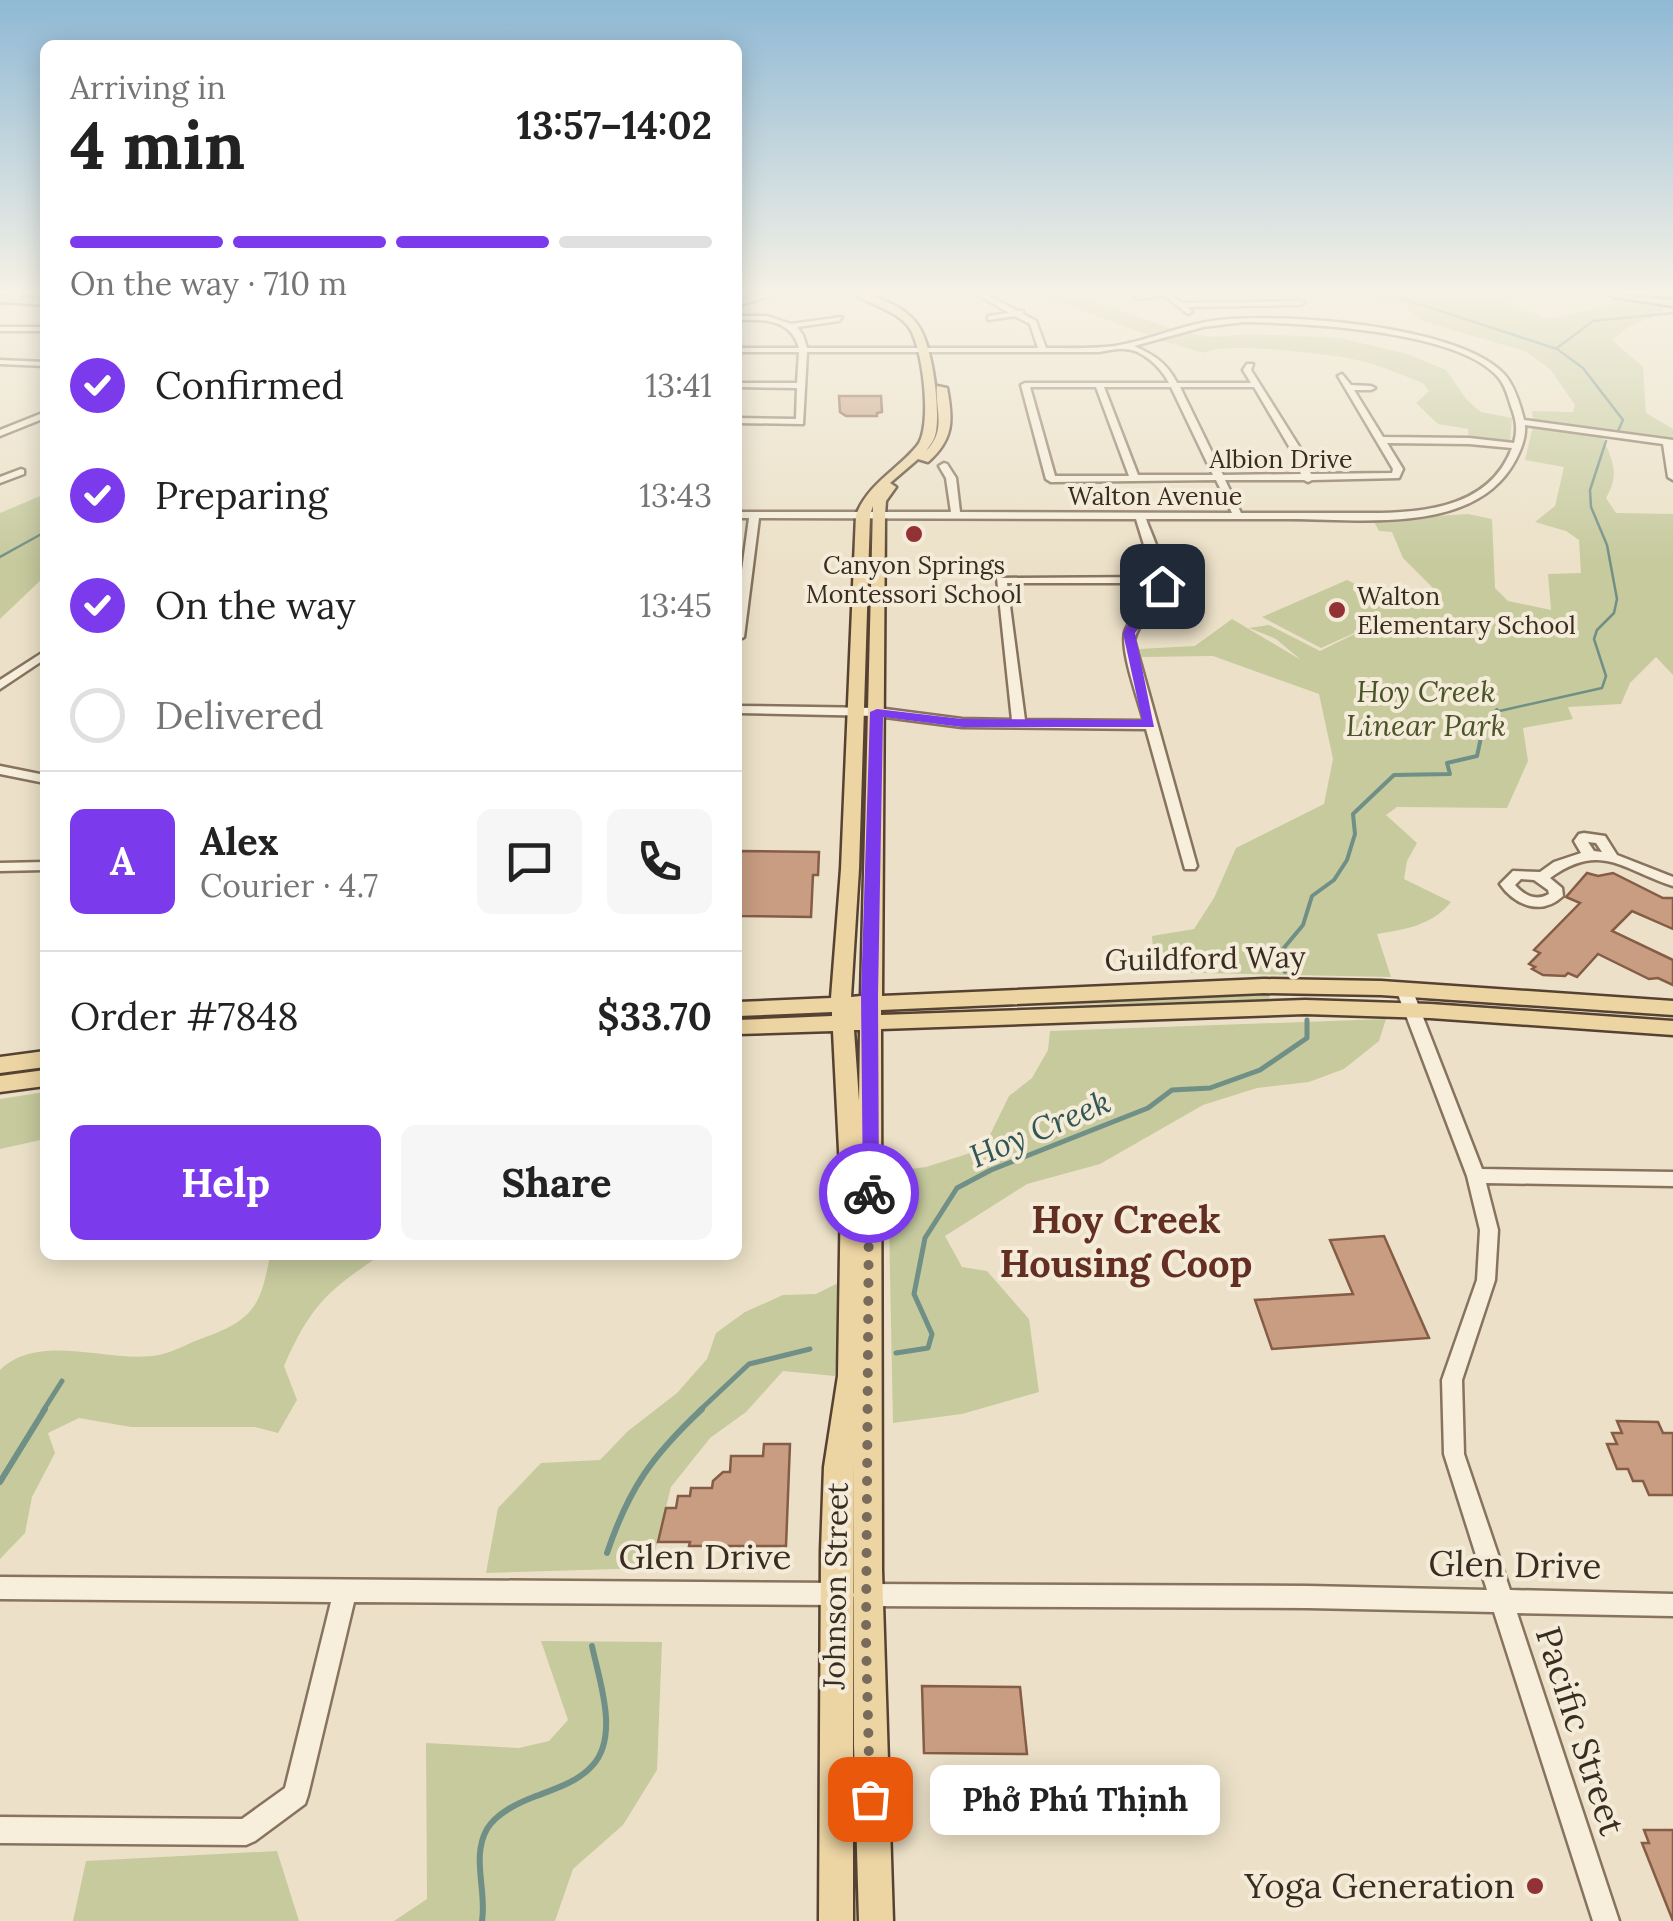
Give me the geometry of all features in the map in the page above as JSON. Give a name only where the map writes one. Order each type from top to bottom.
[{"type":"main road","points":[[870,515],[866,501],[879,484],[926,444],[932,433],[930,384]]},
{"type":"main road","name":"Johnson Street","points":[[856,1013],[870,515]]},
{"type":"main road","name":"Johnson Street","points":[[836,1921],[851,1595],[856,1013],[867,712]]},
{"type":"main road","name":"Guildford Way","points":[[1407,999],[1673,1028]]},
{"type":"main road","name":"Guildford Way","points":[[742,1009],[856,1013],[1407,999],[1673,1008]]},
{"type":"main road","name":"Guildford Way","points":[[742,1027],[856,1013]]},
{"type":"main road","points":[[0,1064],[40,1060]]},
{"type":"main road","points":[[0,1084],[40,1079]]},
{"type":"main road","name":"Johnson Street","points":[[851,1595],[868,1746],[876,1921]]},
{"type":"street","name":"Albion Drive","points":[[1099,385],[1025,385],[1050,479],[1396,476],[1398,468],[1346,384]]},
{"type":"street","points":[[1505,384],[1520,422],[1670,443],[1673,477]]},
{"type":"street","points":[[1135,479],[1099,385],[1257,385],[1295,448],[1308,479]]},
{"type":"street","points":[[1174,385],[1238,516]]},
{"type":"street","points":[[742,386],[801,386],[800,422],[742,422]]},
{"type":"street","points":[[1349,388],[1371,388]]},
{"type":"street","points":[[2,431],[40,417]]},
{"type":"street","name":"Walton Avenue","points":[[742,515],[1401,516],[1444,512],[1478,499],[1503,470],[1517,446],[1520,422]]},
{"type":"street","points":[[1381,440],[1469,440],[1517,446]]},
{"type":"street","points":[[944,466],[950,478],[956,516]]},
{"type":"street","points":[[0,480],[21,472]]},
{"type":"street","points":[[742,572],[754,515]]},
{"type":"street","points":[[1140,516],[1160,580],[1157,598],[1136,618],[1129,633],[1190,866]]},
{"type":"street","points":[[1019,724],[1001,580],[1160,580]]},
{"type":"street","points":[[0,685],[40,657]]},
{"type":"street","points":[[742,710],[867,712],[946,722],[1150,724]]},
{"type":"street","points":[[0,770],[40,778]]},
{"type":"street","points":[[1542,877],[1567,858],[1590,856],[1612,857],[1673,882]]},
{"type":"street","points":[[0,868],[40,866]]},
{"type":"street","name":"Pacific Street","points":[[1407,999],[1488,1216],[1490,1258],[1484,1286],[1453,1374],[1450,1427],[1462,1487],[1606,1921]]},
{"type":"street","points":[[1476,1176],[1673,1179]]},
{"type":"street","name":"Glen Drive","points":[[0,1588],[1665,1601]]},
{"type":"street","points":[[0,1830],[246,1832],[296,1795],[345,1590]]},
{"type":"green space","points":[[1423,384],[1456,384],[1481,412],[1512,418],[1510,443],[1469,438],[1468,429],[1438,424],[1416,403],[1429,391]]},
{"type":"green space","points":[[1560,384],[1644,384],[1646,413],[1673,429],[1673,436],[1668,440],[1533,419],[1532,411],[1573,412],[1575,405]]},
{"type":"green space","name":"Hoy Creek Linear Park","points":[[1533,426],[1603,438],[1614,475],[1606,498],[1616,513],[1673,514],[1673,675],[1656,657],[1630,683],[1621,704],[1568,707],[1573,719],[1523,728],[1528,761],[1507,808],[1397,807],[1386,815],[1417,843],[1407,861],[1404,879],[1451,902],[1426,921],[1377,934],[1391,977],[1155,972],[1152,936],[1194,929],[1214,898],[1236,848],[1324,804],[1333,759],[1319,694],[1213,656],[1142,657],[1139,649],[1195,646],[1232,619],[1301,660],[1276,639],[1249,628],[1269,625],[1320,651],[1383,620],[1321,648],[1262,617],[1347,580],[1408,609],[1439,594],[1403,558],[1392,532],[1379,531],[1373,520],[1468,514],[1492,519],[1495,588],[1508,601],[1551,610],[1548,574],[1581,573],[1579,540],[1566,531],[1535,522],[1555,506],[1564,467],[1525,460]]},
{"type":"green space","points":[[40,496],[40,581],[0,619],[0,513]]},
{"type":"green space","points":[[1267,990],[1270,1000],[1022,1006],[1061,1000]]},
{"type":"green space","points":[[1386,1019],[1379,1041],[1344,1069],[1309,1082],[1257,1088],[1203,1105],[1100,1164],[1027,1184],[945,1236],[962,1267],[987,1271],[1029,1319],[1039,1392],[962,1414],[893,1423],[888,1172],[926,1167],[983,1149],[1009,1096],[1032,1078],[1048,1050],[1050,1031]]},
{"type":"green space","points":[[40,1093],[40,1140],[0,1149],[0,1099]]},
{"type":"green space","points":[[269,1260],[374,1260],[322,1301],[303,1328],[284,1366],[297,1400],[278,1433],[255,1427],[131,1427],[79,1418],[48,1433],[55,1453],[32,1497],[25,1533],[0,1559],[0,1370],[35,1352],[139,1357],[176,1350],[233,1325],[252,1309],[263,1287]]},
{"type":"green space","points":[[842,1281],[835,1376],[783,1371],[746,1412],[710,1438],[671,1487],[651,1568],[486,1573],[498,1508],[541,1463],[600,1460],[628,1431],[677,1393],[707,1359],[716,1333],[745,1312],[783,1295],[816,1294]]},
{"type":"green space","points":[[541,1641],[662,1642],[657,1770],[623,1825],[573,1869],[555,1921],[394,1921],[427,1899],[426,1743],[519,1748],[549,1741],[568,1720]]},
{"type":"green space","points":[[277,1851],[299,1921],[73,1921],[86,1861]]},
{"type":"building","points":[[839,396],[881,396],[882,412],[877,416],[846,416],[840,412]]},
{"type":"building","points":[[742,851],[819,852],[818,875],[813,875],[811,917],[742,916]]},
{"type":"building","points":[[1587,873],[1613,873],[1663,898],[1673,898],[1673,929],[1632,911],[1612,931],[1673,960],[1673,985],[1658,978],[1649,979],[1598,954],[1577,977],[1568,973],[1543,975],[1532,969],[1535,967],[1529,964],[1540,953],[1534,950],[1580,903],[1566,897]]},
{"type":"building","points":[[1384,1236],[1429,1338],[1272,1349],[1255,1300],[1353,1294],[1330,1240]]},
{"type":"building","points":[[1617,1421],[1658,1422],[1663,1433],[1673,1433],[1673,1495],[1649,1495],[1643,1481],[1633,1481],[1628,1469],[1617,1469],[1607,1444],[1617,1444],[1612,1433],[1622,1433]]},
{"type":"building","points":[[764,1444],[790,1444],[786,1546],[689,1546],[690,1542],[658,1542],[666,1508],[676,1508],[678,1496],[690,1496],[691,1488],[712,1488],[713,1481],[723,1472],[730,1472],[731,1456],[763,1456]]},
{"type":"building","points":[[922,1686],[1020,1687],[1027,1754],[924,1753]]},
{"type":"building","points":[[1644,1830],[1673,1830],[1673,1921],[1642,1843],[1649,1843]]},
{"type":"waterway","name":"Hoy Creek","points":[[1595,384],[1623,420],[1618,431]]},
{"type":"waterway","name":"Hoy Creek","points":[[1496,712],[1602,688],[1606,676],[1594,639],[1597,630],[1614,613],[1617,599],[1607,545],[1591,507],[1590,490],[1606,441]]},
{"type":"waterway","points":[[0,557],[40,535]]},
{"type":"waterway","name":"Hoy Creek","points":[[1285,972],[1279,961],[1283,949],[1303,925],[1312,896],[1334,880],[1347,860],[1355,834],[1353,814],[1394,775],[1450,774],[1447,763],[1477,756],[1483,728],[1496,712]]},
{"type":"waterway","name":"Hoy Creek","points":[[896,1353],[928,1348],[932,1334],[914,1294],[925,1238],[957,1188],[991,1170],[1148,1108],[1172,1090],[1210,1088],[1260,1070],[1307,1038],[1307,1020]]},
{"type":"waterway","name":"Hoy Creek","points":[[699,1411],[749,1364],[810,1349]]},
{"type":"waterway","points":[[43,1411],[62,1381]]},
{"type":"waterway","points":[[0,1482],[45,1409]]},
{"type":"waterway","name":"Hoy Creek","points":[[607,1553],[644,1474],[702,1409]]},
{"type":"waterway","name":"Hoy Creek","points":[[482,1921],[480,1851],[487,1829],[512,1807],[579,1777],[600,1754],[605,1739],[605,1708],[592,1646]]},
{"type":"way so far","points":[[869,1193],[866,1639],[870,1799]]},
{"type":"place","name":"Canyon Springs Montessori School","points":[[914,534]]},
{"type":"place","name":"Walton Elementary School","points":[[1337,610]]},
{"type":"place","name":"Phở Phú Thịnh","points":[[870,1799]]},
{"type":"place","name":"Yoga Generation","points":[[1535,1886]]},
{"type":"district","name":"Hoy Creek Housing Coop","points":[[1126,1242]]},
{"type":"route","points":[[869,1193],[877,712],[962,723],[1150,724],[1128,640],[1136,618],[1151,607],[1162,586]]}]
